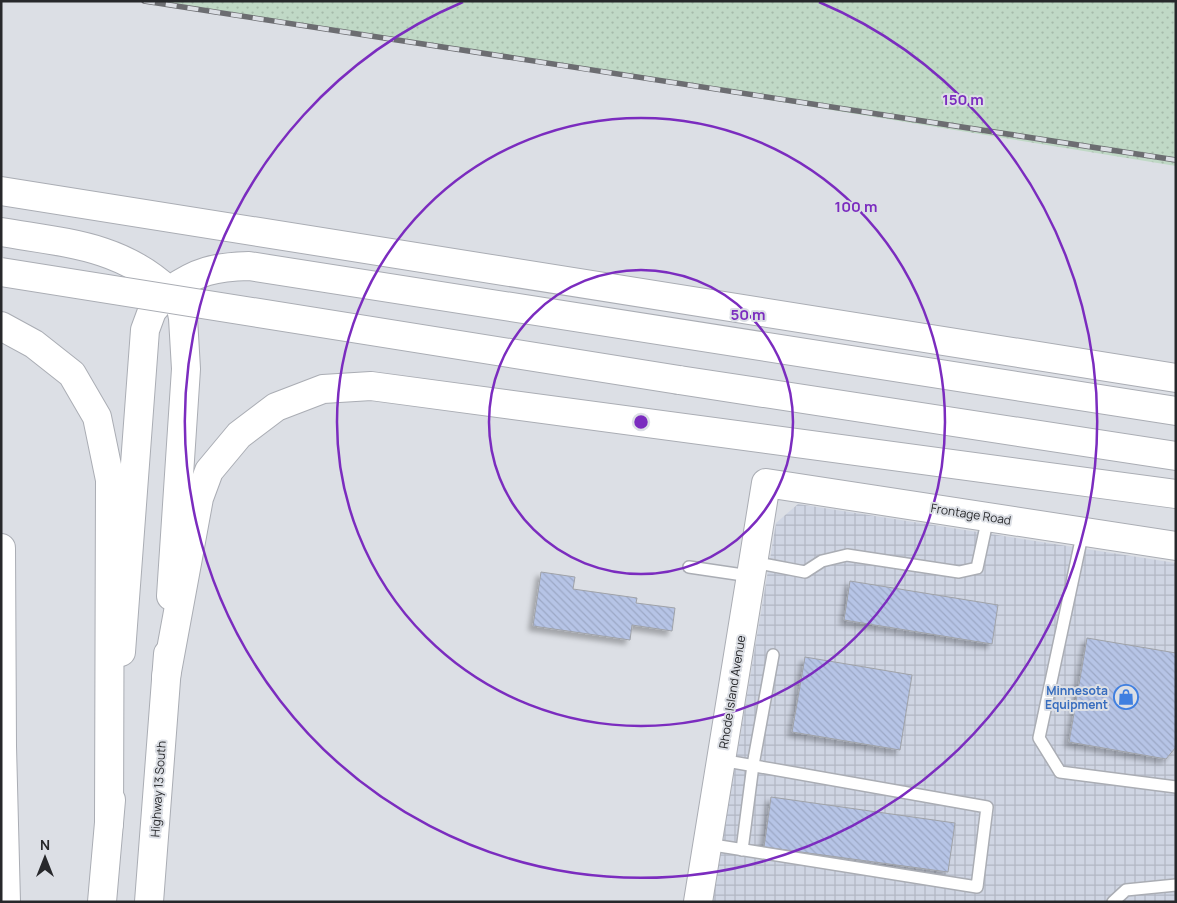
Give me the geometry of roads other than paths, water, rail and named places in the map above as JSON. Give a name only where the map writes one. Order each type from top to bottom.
[{"type":"main road","points":[[1,191],[1176,378]]},
{"type":"main road","points":[[1,232],[96,248],[124,259],[152,275],[169,291],[181,308],[186,369],[166,677]]},
{"type":"main road","points":[[102,902],[145,330],[152,311],[169,291],[187,278],[220,266],[249,266],[1176,411]]},
{"type":"main road","points":[[1,272],[679,380],[1176,456]]},
{"type":"main road","points":[[1,326],[34,344],[72,374],[97,417],[99,426],[110,480],[109,824]]},
{"type":"main road","points":[[166,677],[199,498],[209,471],[239,435],[276,407],[323,389],[371,386],[1176,494]]},
{"type":"main road","name":"Frontage Road","points":[[766,483],[1176,546]]},
{"type":"main road","name":"Rhode Island Avenue","points":[[698,902],[766,483]]},
{"type":"main road","points":[[2,550],[2,746],[6,902]]},
{"type":"main road","name":"Highway 13 South","points":[[149,902],[166,677]]},
{"type":"lane","points":[[689,566],[806,572],[822,562],[847,555],[959,572],[977,568],[988,517]]},
{"type":"lane","points":[[1083,532],[1039,738],[1060,772],[1176,787]]},
{"type":"lane","points":[[742,850],[753,765],[772,655]]},
{"type":"lane","points":[[707,844],[977,887],[986,807],[721,760]]},
{"type":"lane","points":[[1113,902],[1126,890],[1176,885]]},
{"type":"railway","points":[[144,1],[1176,160]]},
{"type":"place","name":"Minnesota Equipment","points":[[1126,697]]}]
